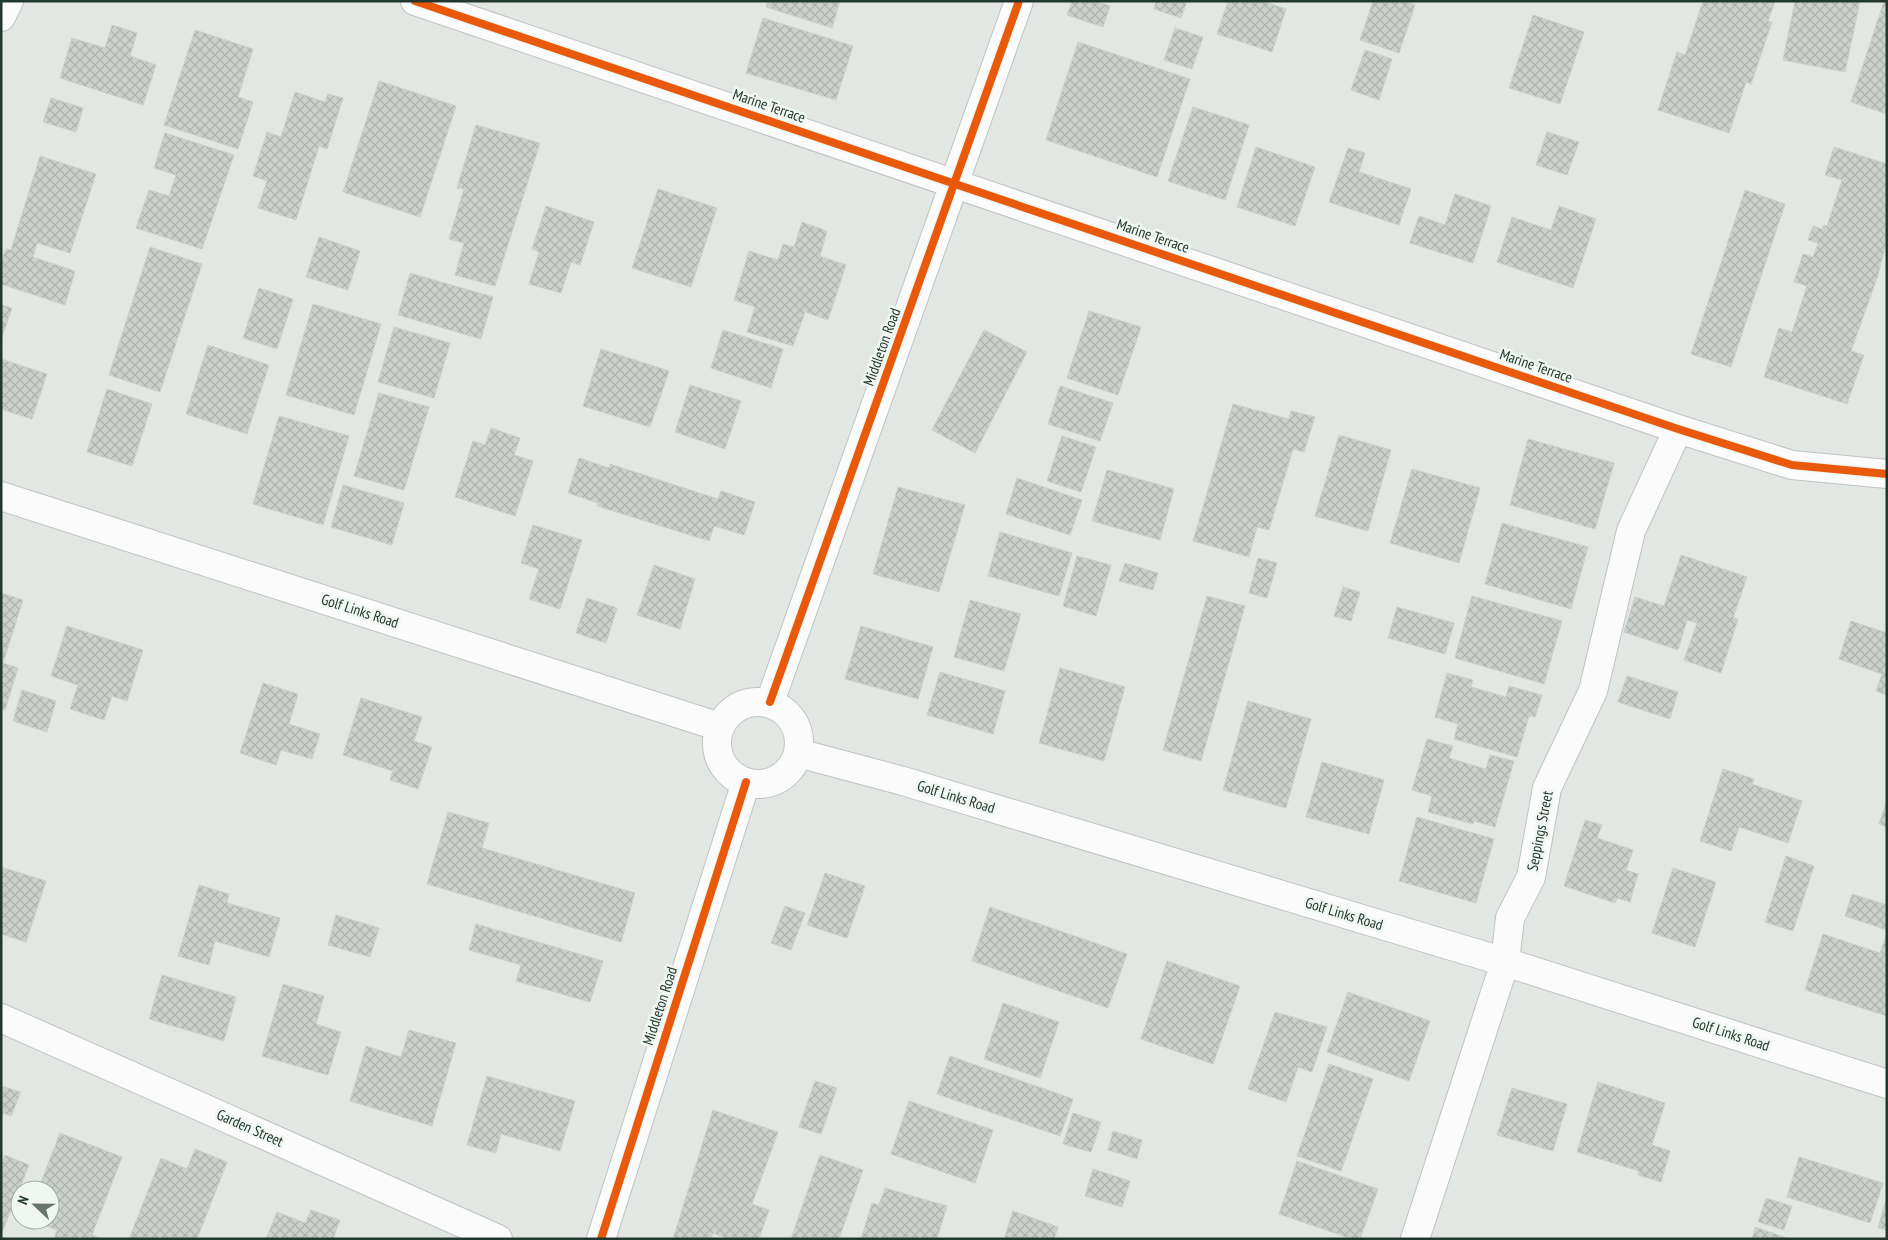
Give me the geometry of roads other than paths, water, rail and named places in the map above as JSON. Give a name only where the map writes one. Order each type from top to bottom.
[{"type":"street","points":[[1,17],[8,1]]},
{"type":"street","name":"Marine Terrace","points":[[416,1],[1678,429],[1792,464],[1887,474]]},
{"type":"street","name":"Middleton Road","points":[[770,702],[1019,1]]},
{"type":"street","name":"Seppings Street","points":[[1415,1239],[1505,962],[1510,918],[1531,877],[1547,788],[1593,691],[1631,531],[1678,429]]},
{"type":"street","name":"Golf Links Road","points":[[1,496],[720,727]]},
{"type":"street","points":[[755,701],[770,702],[784,710],[794,722],[800,737],[798,753],[788,772],[778,780],[756,784],[746,782],[731,774],[720,760],[716,744],[720,727],[728,714],[740,705],[755,701]]},
{"type":"street","name":"Golf Links Road","points":[[798,753],[903,781],[1505,962],[1887,1084]]},
{"type":"street","name":"Middleton Road","points":[[601,1239],[746,782]]},
{"type":"street","name":"Garden Street","points":[[1,1018],[498,1239]]}]
